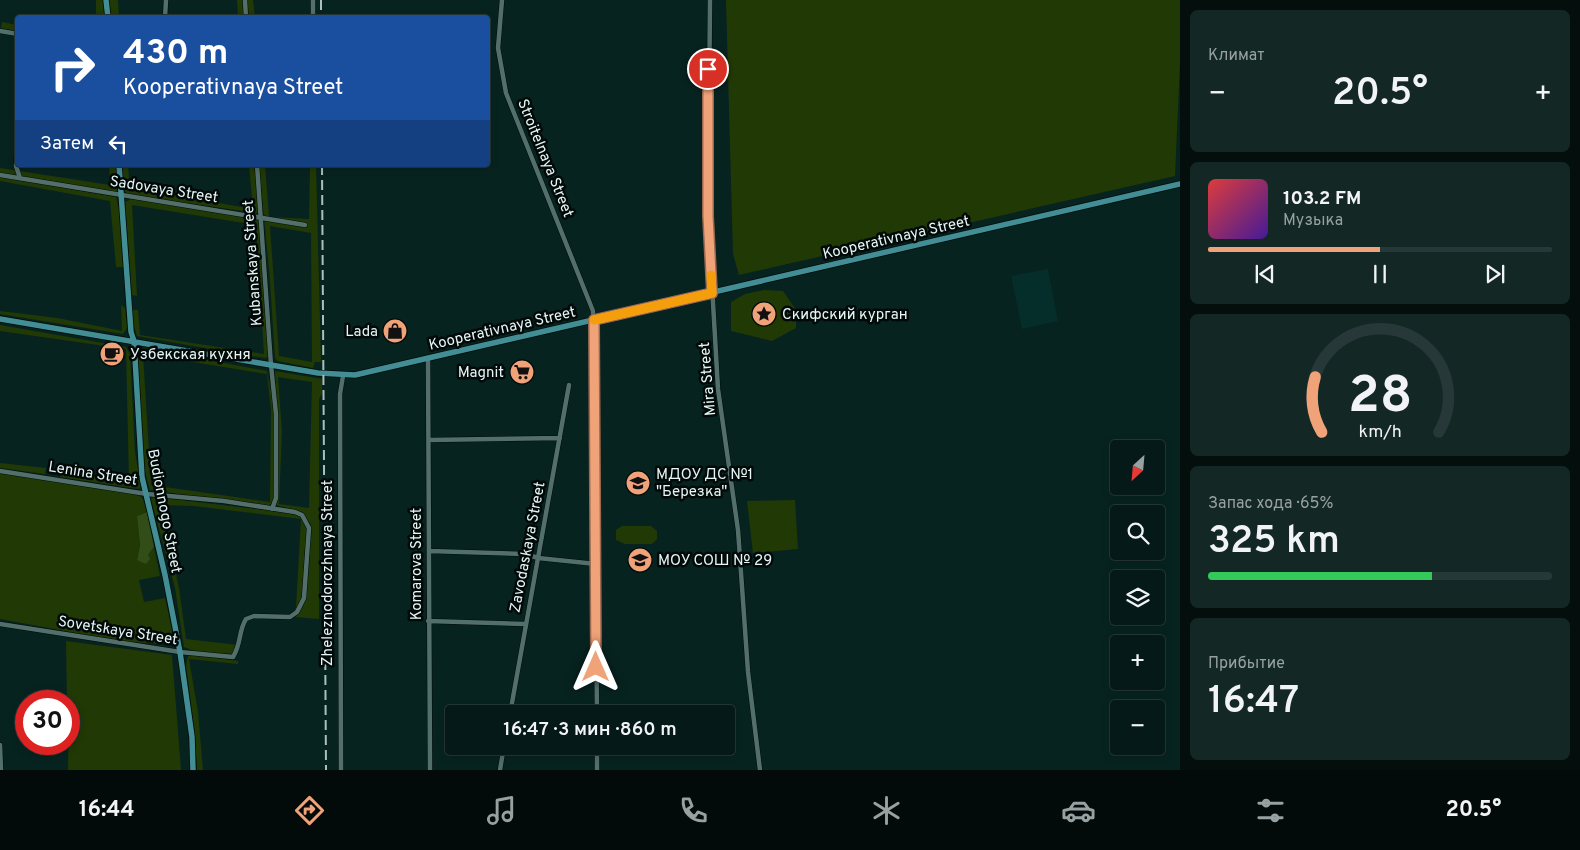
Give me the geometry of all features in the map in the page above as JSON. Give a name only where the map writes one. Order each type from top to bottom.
[{"type":"street","points":[[106,0],[108,15]]},
{"type":"street","points":[[165,15],[166,0]]},
{"type":"street","points":[[245,0],[246,15]]},
{"type":"street","points":[[313,0],[313,15]]},
{"type":"street","name":"Stroitelnaya Street","points":[[502,0],[498,48],[506,93],[588,296],[594,320],[596,705]]},
{"type":"street","name":"Mira Street","points":[[710,0],[708,216],[718,389],[738,530],[748,672],[760,770]]},
{"type":"street","points":[[0,32],[15,34]]},
{"type":"street","points":[[16,167],[20,178]]},
{"type":"street","name":"Budionnogo Street","points":[[119,167],[131,332],[134,342],[139,451],[180,652],[192,737],[193,770]]},
{"type":"street","name":"Kubanskaya Street","points":[[257,167],[276,414],[276,498],[272,509]]},
{"type":"street","name":"Sadovaya Street","points":[[0,175],[305,224]]},
{"type":"street","name":"Kooperativnaya Street","points":[[0,319],[271,365],[343,376],[355,375],[1180,184]]},
{"type":"street","name":"Komarova Street","points":[[428,358],[430,770]]},
{"type":"street","name":"Zheleznodorozhnaya Street","points":[[341,770],[339,512],[340,394],[343,376]]},
{"type":"street","name":"Zavodaskaya Street","points":[[512,705],[569,385]]},
{"type":"street","points":[[429,440],[560,438]]},
{"type":"street","name":"Lenina Street","points":[[0,471],[147,494],[224,501],[272,509]]},
{"type":"street","name":"Zheleznodorozhnaya Street","points":[[233,657],[240,646],[242,626],[246,619],[254,616],[290,618],[297,612],[304,598],[309,528],[306,520],[295,512],[272,509]]},
{"type":"street","points":[[429,552],[526,554],[538,558],[596,564]]},
{"type":"street","points":[[428,621],[525,624]]},
{"type":"street","name":"Sovetskaya Street","points":[[0,624],[180,652],[233,657]]},
{"type":"street","points":[[0,745],[2,770]]},
{"type":"street","points":[[500,770],[502,755]]},
{"type":"street","points":[[597,755],[597,770]]},
{"type":"shaded area","points":[[1048,269],[1058,321],[1022,329],[1011,276]]},
{"type":"green space","points":[[96,0],[104,0],[105,15],[96,15]]},
{"type":"green space","points":[[109,0],[118,0],[119,15],[111,15]]},
{"type":"green space","points":[[237,0],[243,0],[244,15],[238,15]]},
{"type":"green space","points":[[247,0],[253,0],[255,15],[248,15]]},
{"type":"green space","points":[[726,0],[1180,0],[1180,62],[1175,176],[739,275],[733,254]]},
{"type":"green space","points":[[2,22],[15,25],[15,31],[1,28]]},
{"type":"green space","points":[[109,167],[116,167],[117,192],[0,173],[0,168],[110,185]]},
{"type":"green space","points":[[122,167],[128,167],[130,190],[179,196],[253,209],[249,167],[255,167],[258,213],[128,195],[125,191]]},
{"type":"green space","points":[[259,167],[265,167],[269,217],[309,219],[310,167],[316,167],[321,362],[315,362],[313,368],[278,361],[275,358]],"holes":[[[270,226],[311,233],[312,362],[279,356]]]},
{"type":"green space","points":[[0,177],[116,197],[120,213],[124,267],[116,267],[110,201],[0,181]]},
{"type":"green space","points":[[131,199],[205,209],[259,221],[269,356],[266,358],[244,355],[137,336],[133,323],[133,310],[138,310],[140,335],[264,354],[256,225],[132,205],[137,296],[132,295],[125,202]]},
{"type":"green space","points":[[764,290],[783,291],[796,310],[796,328],[772,341],[731,331],[731,302],[745,294]]},
{"type":"green space","points":[[121,305],[125,308],[127,328],[123,334],[0,314],[0,311],[57,318],[122,331]]},
{"type":"green space","points":[[0,325],[126,347],[130,354],[135,453],[141,485],[139,489],[60,477],[61,471],[129,482],[126,349],[0,331]]},
{"type":"green space","points":[[143,348],[267,371],[274,405],[274,498],[271,504],[267,506],[150,490],[144,468],[138,360],[138,353],[142,353]],"holes":[[[143,354],[267,374],[271,410],[270,502],[151,485]]]},
{"type":"green space","points":[[275,371],[322,379],[322,394],[319,399],[319,619],[295,617],[305,601],[311,525],[302,512],[276,505],[277,409]],"holes":[[[278,377],[312,382],[309,508],[279,504],[282,431]]]},
{"type":"green space","points":[[0,463],[46,468],[45,474],[0,468]]},
{"type":"green space","points":[[0,473],[138,494],[143,499],[147,512],[137,516],[140,545],[137,559],[146,563],[148,555],[154,547],[160,576],[139,580],[144,602],[165,598],[174,639],[169,644],[125,642],[0,619]]},
{"type":"green space","points":[[154,497],[291,513],[300,517],[304,522],[307,532],[302,600],[297,609],[291,615],[296,607],[301,519],[194,506],[161,505],[179,588],[186,639],[238,645],[233,654],[197,652],[184,647],[175,588],[151,499]]},
{"type":"green space","points":[[795,500],[798,549],[753,553],[747,501]]},
{"type":"green space","points":[[147,512],[154,547],[148,555],[150,559],[146,564],[137,560],[140,545],[137,516]]},
{"type":"green space","points":[[622,526],[651,526],[657,531],[657,539],[652,544],[625,544],[616,540],[616,530]]},
{"type":"green space","points":[[66,641],[172,655],[181,770],[68,770],[68,755],[80,755],[80,690],[67,690]]},
{"type":"green space","points":[[188,656],[238,661],[238,664],[189,659],[198,712],[203,770],[197,770],[195,734],[186,665]]},
{"type":"railway","points":[[321,0],[321,15]]},
{"type":"railway","points":[[322,167],[326,770]]},
{"type":"slow traffic","points":[[594,320],[712,293],[711,275]]},
{"type":"place","name":"Скифский курган","points":[[764,314]]},
{"type":"place","name":"Lada","points":[[395,331]]},
{"type":"place","name":"Узбекская кухня","points":[[112,354]]},
{"type":"place","name":"Magnit","points":[[522,372]]},
{"type":"place","name":"МДОУ ДС №1 \"Березка\"","points":[[638,483]]},
{"type":"place","name":"МОУ СОШ № 29","points":[[640,560]]},
{"type":"route","points":[[596,667],[594,320],[712,293],[708,216],[708,69]]}]
